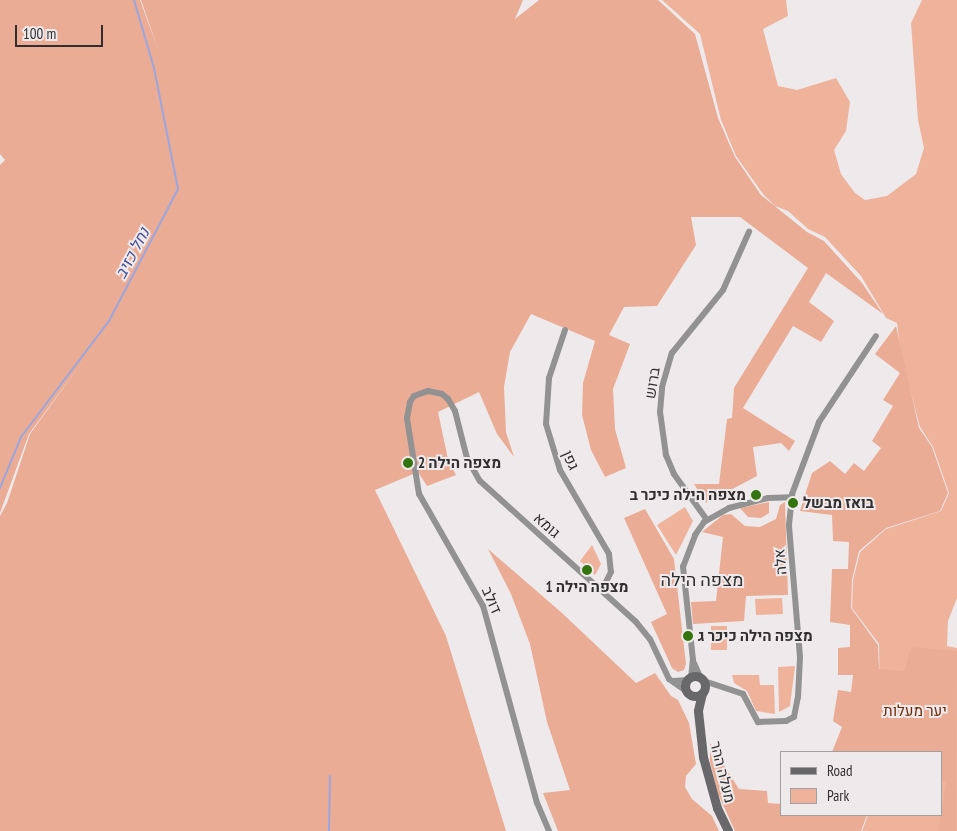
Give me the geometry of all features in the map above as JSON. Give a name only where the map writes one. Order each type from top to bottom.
[{"type":"street","name":"ברוש","points":[[707,520],[674,474],[666,455],[660,412],[663,380],[672,353],[724,290],[749,232]]},
{"type":"street","name":"גפן","points":[[565,330],[549,378],[546,424],[560,470],[609,554],[612,572],[602,590]]},
{"type":"street","name":"אלה","points":[[702,680],[723,689],[743,694],[758,722],[791,720],[797,709],[800,638],[790,525],[791,497],[801,462],[819,422],[876,336]]},
{"type":"street","name":"גומא","points":[[420,392],[442,394],[452,404],[467,458],[480,481],[602,590],[643,630],[669,679]]},
{"type":"street","name":"דולב","points":[[420,392],[410,402],[407,418],[417,489],[483,606],[537,803],[549,831]]},
{"type":"street","points":[[689,679],[693,660],[683,567],[690,543],[707,520],[737,505],[768,498],[791,497]]},
{"type":"street","points":[[669,679],[677,682],[689,679],[702,680],[693,660]]},
{"type":"street","points":[[669,679],[690,694],[703,692]]},
{"type":"street","name":"מעלה ההר","points":[[689,679],[690,694],[698,718],[706,773],[728,831]]},
{"type":"street","name":"מעלה ההר","points":[[698,718],[703,692],[702,680]]},
{"type":"street","name":"אלה","points":[[703,692],[723,689]]},
{"type":"green space","points":[[0,0],[140,0],[160,55],[141,0],[523,0],[515,19],[539,0],[658,0],[695,34],[718,118],[735,157],[761,195],[807,232],[824,241],[862,283],[883,314],[826,273],[809,302],[834,321],[821,342],[793,326],[743,408],[795,441],[789,451],[781,443],[753,447],[757,476],[706,503],[694,484],[719,484],[727,419],[732,418],[734,388],[808,268],[740,217],[691,217],[696,245],[657,306],[624,307],[609,335],[630,344],[613,389],[615,429],[626,468],[605,477],[591,450],[582,415],[583,383],[595,341],[531,314],[510,352],[504,387],[506,432],[514,457],[497,434],[479,392],[438,412],[448,459],[456,475],[427,486],[418,472],[375,490],[446,636],[506,831],[0,831],[0,516],[7,503],[30,434],[85,358],[29,434],[0,513],[0,165],[5,160],[0,154]]},
{"type":"green space","name":"יער מעלות","points":[[662,0],[786,0],[788,16],[763,29],[778,86],[797,90],[836,78],[850,102],[846,131],[834,150],[841,174],[855,193],[865,200],[887,196],[916,174],[924,148],[918,120],[911,23],[922,0],[957,0],[957,598],[948,621],[947,646],[957,648],[957,831],[862,831],[868,816],[942,816],[942,751],[880,711],[879,644],[852,608],[853,580],[860,552],[886,529],[941,511],[949,493],[933,447],[920,427],[901,356],[897,323],[886,318],[861,276],[825,237],[808,229],[788,211],[775,206],[763,194],[736,156],[721,120],[700,34]]},
{"type":"green space","name":"יער מעלות","points":[[896,326],[919,428],[932,447],[948,493],[940,511],[886,528],[859,551],[852,580],[851,608],[878,645],[879,669],[904,671],[911,647],[957,651],[956,831],[938,831],[946,783],[942,781],[942,751],[832,751],[842,727],[833,721],[838,690],[851,692],[853,675],[838,675],[838,648],[850,647],[850,625],[830,622],[832,569],[848,569],[849,542],[833,541],[832,515],[800,511],[812,473],[830,461],[845,474],[854,463],[864,471],[881,448],[872,441],[893,406],[883,400],[900,373],[875,354]]},
{"type":"green space","points":[[769,502],[769,513],[761,518],[748,517],[740,508]]},
{"type":"green space","points":[[785,502],[788,595],[746,596],[744,621],[693,624],[691,602],[716,601],[723,537],[702,532],[723,515],[731,514],[745,526],[760,527],[776,519],[780,505]]},
{"type":"green space","points":[[685,507],[693,521],[676,555],[657,525]]},
{"type":"green space","points":[[645,509],[674,559],[686,664],[684,670],[678,672],[672,668],[651,622],[667,614],[624,518]]},
{"type":"green space","points":[[592,545],[601,564],[595,575],[580,561]]},
{"type":"green space","points":[[488,549],[562,613],[636,683],[655,673],[671,696],[678,700],[689,723],[696,764],[686,776],[685,787],[692,799],[712,816],[719,831],[558,831],[543,793],[570,790],[547,722],[530,644],[511,594]]},
{"type":"green space","points":[[782,598],[783,614],[756,615],[755,599]]},
{"type":"green space","points":[[711,626],[727,626],[727,650],[711,650]]},
{"type":"green space","points":[[795,666],[790,706],[779,712],[778,667]]},
{"type":"green space","points":[[732,675],[759,675],[760,685],[774,685],[775,714],[756,711],[747,691],[734,683]]},
{"type":"green space","points":[[710,743],[739,789],[767,791],[768,803],[780,804],[780,816],[867,816],[861,831],[735,831],[718,794],[710,762]]},
{"type":"waterway","name":"נחל כזיב","points":[[0,488],[21,437],[109,321],[178,189],[154,68],[134,0]]},
{"type":"waterway","points":[[329,831],[330,776]]},
{"type":"place","name":"מצפה הילה 2","points":[[408,463]]},
{"type":"place","name":"מצפה הילה כיכר ב","points":[[756,495]]},
{"type":"place","name":"בואז מבשל","points":[[793,503]]},
{"type":"place","name":"מצפה הילה 1","points":[[587,570]]},
{"type":"place","name":"מצפה הילה כיכר ג","points":[[688,636]]},
{"type":"district","name":"מצפה הילה","points":[[702,580]]}]
